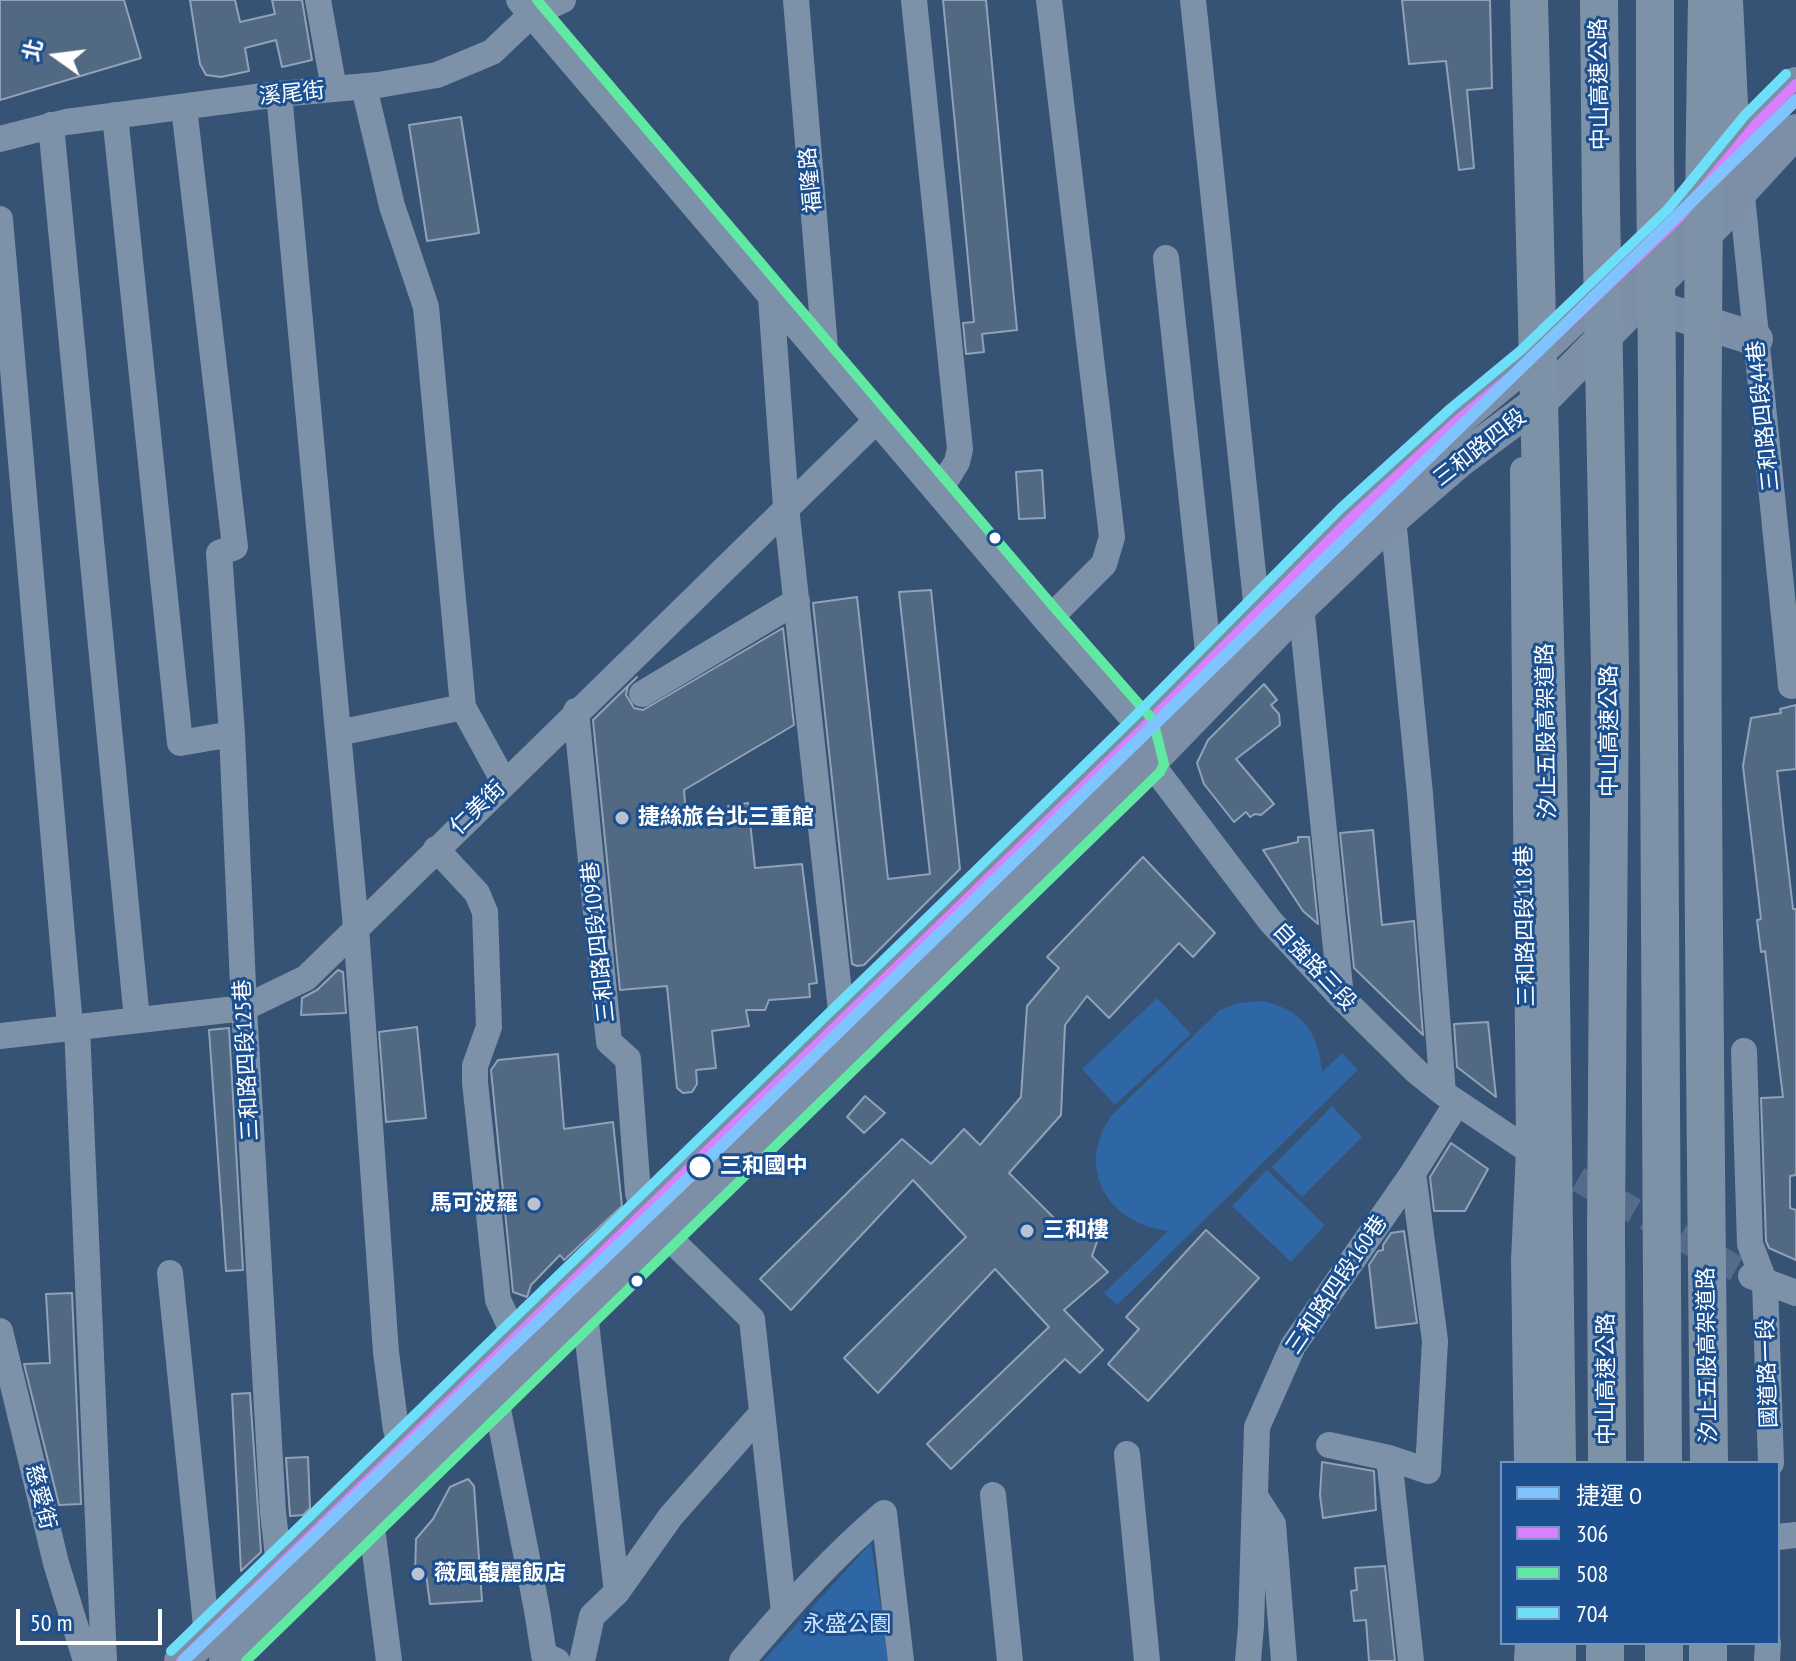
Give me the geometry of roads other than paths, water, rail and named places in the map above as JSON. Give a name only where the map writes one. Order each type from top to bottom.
[{"type":"highway","name":"汐止五股高架道路","points":[[1529,0],[1548,762],[1557,1461]]},
{"type":"highway","name":"中山高速公路","points":[[1599,0],[1610,670],[1607,1461]]},
{"type":"highway","points":[[1655,0],[1663,1461]]},
{"type":"highway","name":"汐止五股高架道路","points":[[1707,0],[1702,303],[1701,748],[1709,1461]]},
{"type":"main road","name":"三和路四段","points":[[216,1649],[279,1566],[418,1452],[496,1399],[585,1314],[654,1223],[842,1020],[1142,729],[1351,518],[1460,418],[1529,361],[1678,219],[1737,146],[1796,84]]},
{"type":"main road","name":"三和路四段","points":[[181,1661],[216,1649],[371,1520],[418,1452],[515,1337],[654,1223],[1150,762],[1301,606],[1393,518],[1459,461],[1546,396],[1721,218],[1741,191],[1796,131]]},
{"type":"main road","points":[[1639,302],[1756,339]]},
{"type":"street","points":[[318,0],[334,89]]},
{"type":"street","name":"溪尾街","points":[[0,139],[51,125],[115,115],[279,94],[364,87],[437,75],[492,52],[525,8],[563,0]]},
{"type":"street","name":"福隆路","points":[[796,0],[826,360]]},
{"type":"street","points":[[914,0],[960,449],[957,462],[938,493]]},
{"type":"street","points":[[1047,621],[1104,564],[1112,537],[1049,0]]},
{"type":"street","points":[[1193,0],[1257,611]]},
{"type":"street","name":"三和路四段44巷","points":[[1730,0],[1741,191],[1794,686]]},
{"type":"street","points":[[525,8],[1142,729]]},
{"type":"street","points":[[364,87],[392,206],[426,307],[463,707],[504,782]]},
{"type":"street","points":[[279,94],[356,927],[386,1352],[396,1430],[418,1452]]},
{"type":"street","name":"三和路四段125巷","points":[[184,107],[235,547],[219,553],[232,734],[271,1480],[279,1566]]},
{"type":"street","points":[[115,115],[180,743],[232,734]]},
{"type":"street","points":[[51,125],[137,1020]]},
{"type":"street","points":[[0,219],[74,1026],[104,1661]]},
{"type":"street","points":[[1166,258],[1209,661]]},
{"type":"street","points":[[771,298],[786,507],[842,1020]]},
{"type":"street","name":"三和路四段118巷","points":[[1522,415],[1523,719],[1534,1154],[1524,1261],[1527,1461]]},
{"type":"street","name":"仁美街","points":[[0,1036],[244,1008],[306,978],[877,420]]},
{"type":"street","points":[[1393,518],[1450,1098]]},
{"type":"street","points":[[642,694],[797,601]]},
{"type":"street","points":[[1301,606],[1341,997]]},
{"type":"street","points":[[338,733],[463,707]]},
{"type":"street","name":"三和路四段109巷","points":[[576,711],[609,1042],[628,1059],[638,1193],[654,1223]]},
{"type":"street","name":"自強路三段","points":[[1142,729],[1150,762],[1271,922],[1417,1072],[1534,1154]]},
{"type":"street","points":[[436,849],[477,893],[485,912],[489,1027],[475,1066],[475,1082],[498,1300],[515,1337]]},
{"type":"street","name":"國道路一段","points":[[1744,1051],[1750,1244],[1756,1278],[1771,1461]]},
{"type":"street","name":"三和路四段160巷","points":[[1248,1661],[1257,1427],[1293,1346],[1413,1173],[1450,1098]]},
{"type":"street","points":[[1329,1445],[1389,1458],[1428,1471],[1435,1341],[1413,1173]]},
{"type":"street","points":[[654,1223],[752,1319],[784,1612]]},
{"type":"street","points":[[170,1273],[216,1649]]},
{"type":"street","points":[[1756,1278],[1796,1293]]},
{"type":"street","points":[[585,1314],[617,1592]]},
{"type":"street","name":"慈愛街","points":[[0,1331],[8,1397],[86,1661]]},
{"type":"street","points":[[496,1399],[544,1655],[557,1661]]},
{"type":"street","points":[[582,1661],[592,1616],[617,1592],[671,1516],[762,1413]]},
{"type":"street","points":[[1127,1454],[1147,1661]]},
{"type":"street","points":[[1389,1458],[1411,1661]]},
{"type":"street","points":[[993,1495],[1010,1661]]},
{"type":"street","points":[[1255,1496],[1273,1524],[1284,1661]]},
{"type":"street","points":[[742,1661],[784,1612],[884,1513],[901,1661]]},
{"type":"street","points":[[371,1520],[389,1661]]},
{"type":"tunnel","points":[[1544,1160],[1746,1274]]},
{"type":"metro line","name":"O","points":[[183,1661],[700,1167],[1796,100]]},
{"type":"place","name":"捷絲旅台北三重館","points":[[622,818]]},
{"type":"place","name":"三和國中","points":[[700,1167]]},
{"type":"place","name":"馬可波羅","points":[[534,1204]]},
{"type":"place","name":"三和樓","points":[[1027,1231]]},
{"type":"place","name":"薇風馥麗飯店","points":[[418,1574]]},
{"type":"park label","name":"永盛公園","points":[[847,1625]]}]
